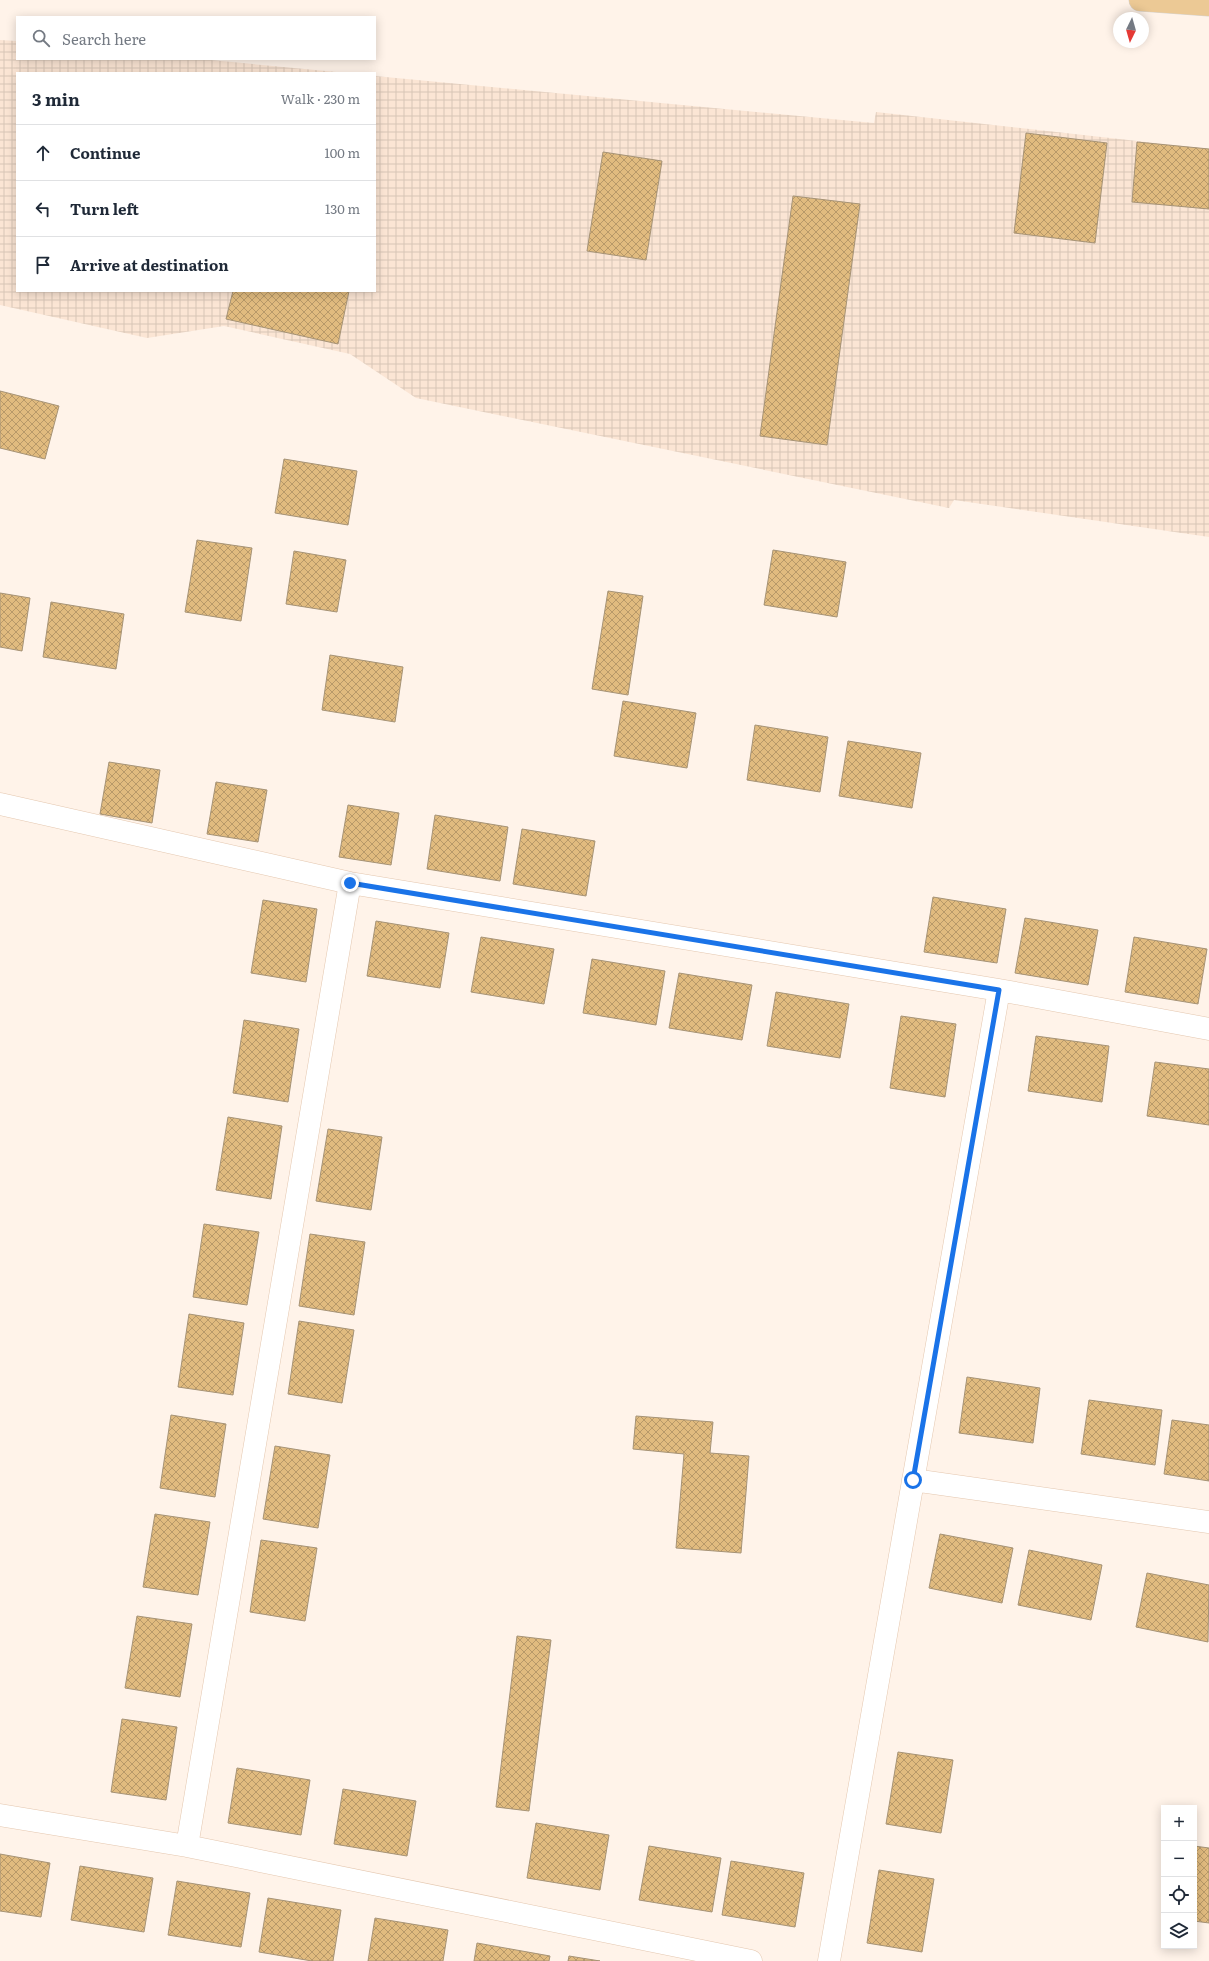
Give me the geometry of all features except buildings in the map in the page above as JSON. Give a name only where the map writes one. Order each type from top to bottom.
[{"type":"main road","points":[[1140,0],[1209,5]]},
{"type":"street","points":[[0,804],[350,883],[999,990],[1209,1029]]},
{"type":"street","points":[[187,1846],[350,883]]},
{"type":"street","points":[[829,1961],[999,990]]},
{"type":"street","points":[[913,1480],[1209,1522]]},
{"type":"street","points":[[0,1815],[187,1846],[751,1961]]},
{"type":"shaded area","points":[[0,40],[16,41],[16,60],[210,60],[336,72],[16,72],[16,292],[376,292],[376,76],[874,123],[876,112],[1209,149],[1209,537],[954,500],[949,508],[416,398],[350,354],[224,326],[147,338],[0,305]]},
{"type":"route","points":[[350,883],[999,990],[913,1480]]}]
